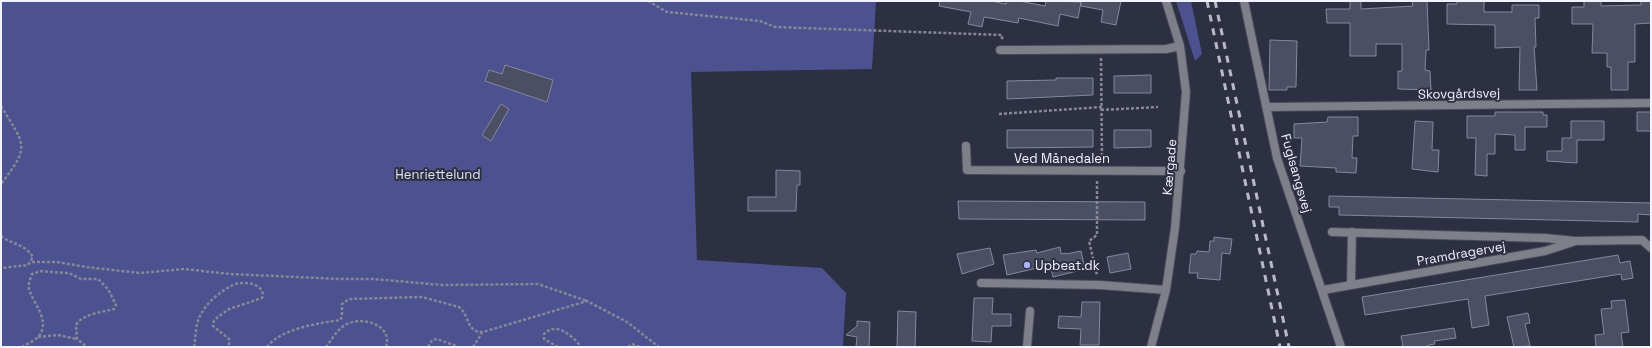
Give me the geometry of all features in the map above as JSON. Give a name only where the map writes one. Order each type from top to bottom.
[{"type":"street","name":"Kærgade","points":[[1151,347],[1166,290],[1175,228],[1181,171],[1186,92],[1180,46],[1166,1]]},
{"type":"street","name":"Fuglsangsvej","points":[[1244,1],[1268,107],[1277,158],[1341,347]]},
{"type":"street","points":[[1000,50],[1166,49],[1180,46]]},
{"type":"street","name":"Skovgårdsvej","points":[[1268,107],[1651,103]]},
{"type":"street","name":"Ved Månedalen","points":[[966,146],[968,170],[1181,171]]},
{"type":"street","name":"Pramdragervej","points":[[1332,232],[1545,238],[1576,241],[1642,240],[1651,248]]},
{"type":"street","points":[[1350,285],[1352,232]]},
{"type":"street","name":"Pramdragervej","points":[[1322,290],[1545,251],[1576,241]]},
{"type":"street","points":[[981,283],[1100,285],[1166,290]]},
{"type":"street","points":[[1027,347],[1030,311]]},
{"type":"path","points":[[648,1],[667,12],[760,21],[775,27],[1002,35],[1000,50]]},
{"type":"path","points":[[1100,285],[1089,241],[1097,235],[1102,109],[1102,50]]},
{"type":"path","points":[[1,106],[19,137],[23,147],[21,155],[1,184]]},
{"type":"path","points":[[999,114],[1158,107]]},
{"type":"path","points":[[1,236],[7,241],[24,247],[33,257],[32,262]]},
{"type":"path","points":[[1,268],[22,266],[32,262],[57,262],[86,268],[140,273],[184,269],[230,274],[341,279],[373,278],[443,285],[538,284],[545,285],[586,301],[626,322],[659,347]]},
{"type":"path","points":[[38,337],[42,325],[42,315],[30,292],[29,284],[32,274],[40,271],[69,273],[81,279],[98,279],[113,296],[116,306],[114,310],[93,314],[77,322],[75,331],[77,339]]},
{"type":"path","points":[[194,347],[196,326],[200,314],[211,300],[234,284],[243,282],[257,286],[264,294],[262,298],[229,309],[214,320],[213,326],[229,339],[229,347]]},
{"type":"path","points":[[267,347],[280,337],[301,328],[340,320],[342,317],[342,304],[349,299],[422,297],[459,307],[463,310],[473,330],[477,332],[483,332],[586,301]]},
{"type":"path","points":[[326,347],[345,325],[355,320],[366,320],[376,324],[383,331],[388,342],[386,347]]},
{"type":"path","points":[[558,347],[544,339],[544,334],[551,328],[556,328],[570,335],[581,347]]},
{"type":"path","points":[[473,347],[483,332]]},
{"type":"path","points":[[22,347],[38,337],[58,335],[77,339],[87,347]]},
{"type":"path","points":[[428,347],[432,340],[437,338],[459,347]]},
{"type":"path","points":[[628,347],[632,344],[640,347]]},
{"type":"green space","name":"Henriettelund","points":[[1,1],[876,1],[872,69],[691,72],[697,260],[822,268],[846,293],[843,347],[1,347]]},
{"type":"green space","points":[[1176,1],[1191,1],[1202,54],[1195,61]]},
{"type":"building","points":[[940,1],[991,1],[1006,4],[1006,1],[1019,1],[1045,6],[1046,1],[1081,2],[1078,18],[1060,14],[1058,26],[1019,18],[1018,23],[984,17],[982,27],[968,24],[971,12],[939,6]]},
{"type":"building","points":[[1081,1],[1121,1],[1116,25],[1101,22],[1103,10],[1081,6]]},
{"type":"building","points":[[1350,1],[1361,1],[1361,9],[1413,6],[1412,1],[1427,1],[1429,50],[1426,50],[1425,70],[1430,71],[1431,90],[1398,89],[1398,71],[1402,71],[1402,44],[1376,44],[1376,56],[1350,56],[1350,23],[1327,23],[1326,9],[1350,9]]},
{"type":"building","points":[[1457,1],[1484,1],[1484,12],[1512,12],[1512,5],[1539,5],[1539,18],[1535,18],[1536,47],[1534,47],[1537,90],[1519,90],[1520,47],[1495,48],[1495,25],[1447,24],[1447,4],[1457,4]]},
{"type":"building","points":[[1584,1],[1601,1],[1601,6],[1641,5],[1641,1],[1651,1],[1651,23],[1635,24],[1635,62],[1628,62],[1628,90],[1611,90],[1611,67],[1607,67],[1607,53],[1592,53],[1593,24],[1572,24],[1572,7],[1584,7]]},
{"type":"building","points":[[1270,40],[1297,41],[1296,87],[1287,87],[1287,90],[1269,90]]},
{"type":"building","points":[[505,65],[553,80],[547,102],[485,81],[489,70],[502,74]]},
{"type":"building","points":[[1151,75],[1151,93],[1114,93],[1114,76]]},
{"type":"building","points":[[1056,78],[1093,78],[1093,95],[1007,99],[1007,81],[1056,80]]},
{"type":"building","points":[[501,104],[509,109],[491,141],[482,135]]},
{"type":"building","points":[[1495,112],[1543,112],[1543,115],[1547,115],[1547,127],[1525,127],[1525,150],[1515,150],[1515,135],[1495,134],[1495,154],[1487,154],[1487,176],[1475,175],[1476,138],[1467,138],[1467,116],[1495,116]]},
{"type":"building","points":[[1637,112],[1651,112],[1651,131],[1637,131]]},
{"type":"building","points":[[1328,117],[1358,117],[1358,136],[1353,136],[1352,158],[1357,158],[1356,173],[1336,172],[1336,168],[1300,166],[1302,138],[1294,138],[1294,124],[1327,122]]},
{"type":"building","points":[[1415,121],[1433,122],[1432,150],[1439,150],[1438,172],[1412,169]]},
{"type":"building","points":[[1571,121],[1604,121],[1604,140],[1577,140],[1577,163],[1547,161],[1547,151],[1562,151],[1562,138],[1571,138]]},
{"type":"building","points":[[1007,130],[1093,130],[1093,147],[1007,148]]},
{"type":"building","points":[[1114,130],[1151,130],[1151,147],[1114,148]]},
{"type":"building","points":[[776,170],[800,171],[800,185],[797,185],[796,211],[748,211],[748,197],[776,197]]},
{"type":"building","points":[[1329,196],[1651,203],[1651,215],[1638,214],[1638,222],[1339,215],[1339,207],[1329,207]]},
{"type":"building","points":[[958,201],[1145,202],[1145,220],[959,219]]},
{"type":"building","points":[[1214,237],[1232,239],[1230,254],[1222,253],[1220,280],[1197,278],[1198,273],[1189,273],[1191,254],[1196,254],[1197,251],[1209,252],[1210,241],[1214,241]]},
{"type":"building","points":[[1060,247],[1061,254],[1081,251],[1085,269],[1053,277],[1050,265],[1007,275],[1003,255],[1036,250],[1037,253]]},
{"type":"building","points":[[990,248],[994,264],[962,274],[957,254]]},
{"type":"building","points":[[1128,253],[1131,269],[1110,273],[1107,257]]},
{"type":"building","points":[[1618,255],[1620,263],[1630,261],[1633,278],[1622,280],[1621,274],[1485,296],[1489,325],[1472,328],[1468,299],[1365,315],[1362,297]]},
{"type":"building","points":[[974,298],[993,298],[992,314],[1011,314],[1011,326],[992,326],[991,342],[972,341]]},
{"type":"building","points":[[1625,300],[1629,332],[1621,333],[1623,347],[1596,347],[1595,335],[1604,334],[1601,309],[1612,308],[1611,301]]},
{"type":"building","points":[[1082,302],[1100,302],[1099,345],[1080,345],[1081,329],[1058,328],[1059,316],[1081,317]]},
{"type":"building","points":[[898,311],[916,312],[915,347],[897,347]]},
{"type":"building","points":[[1528,313],[1530,323],[1525,324],[1530,346],[1514,347],[1507,317]]},
{"type":"building","points":[[857,321],[870,322],[869,347],[856,347],[857,337],[846,335],[857,326]]},
{"type":"building","points":[[1454,328],[1456,338],[1434,341],[1435,344],[1428,345],[1428,347],[1403,347],[1401,336]]},
{"type":"railway","points":[[1207,1],[1280,347]]},
{"type":"railway","points":[[1215,1],[1289,347]]},
{"type":"place","name":"Upbeat.dk","points":[[1027,265]]}]
